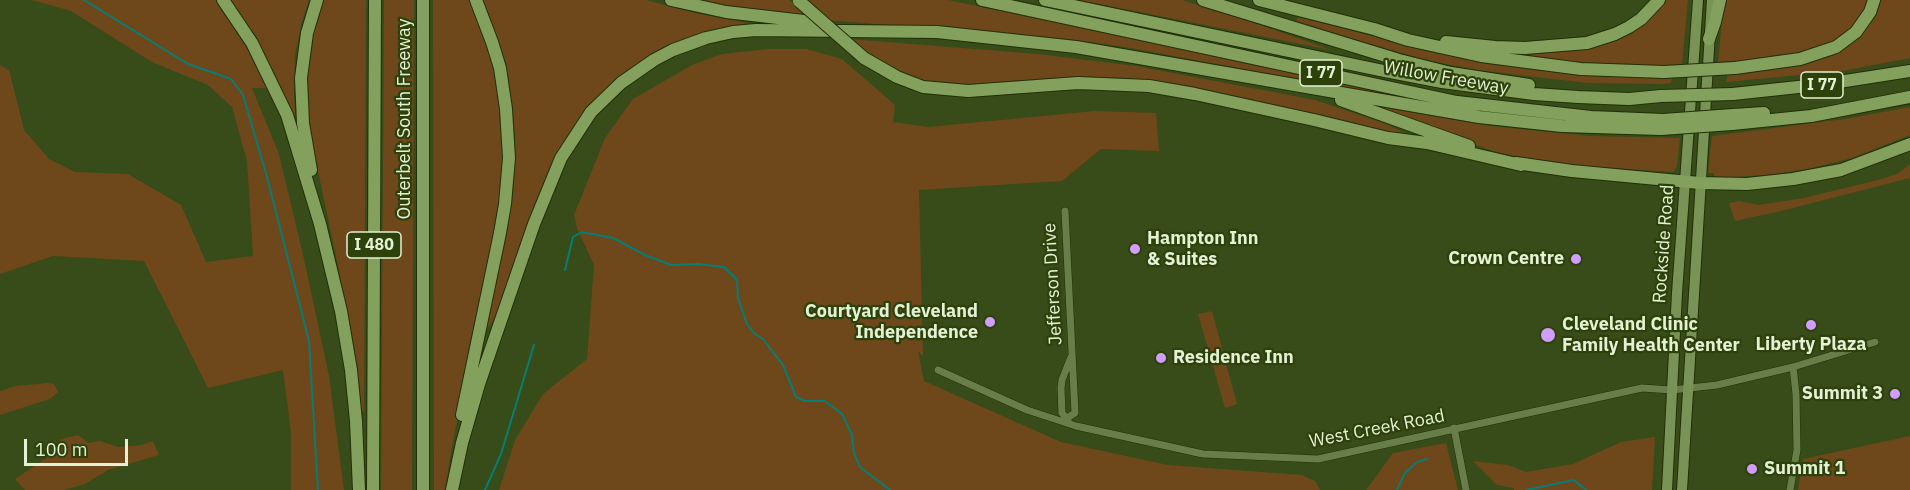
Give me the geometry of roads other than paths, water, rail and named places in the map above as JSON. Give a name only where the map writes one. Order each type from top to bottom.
[{"type":"highway","points":[[223,0],[252,43],[287,115],[320,224],[341,311],[351,370],[359,490]]},
{"type":"highway","points":[[317,0],[308,26],[303,56],[301,100],[320,224]]},
{"type":"highway","name":"Outerbelt South Freeway","points":[[373,490],[375,0]]},
{"type":"highway","name":"Outerbelt South Freeway","points":[[423,0],[423,490]]},
{"type":"highway","points":[[451,490],[460,426],[500,233],[509,158],[500,68],[476,0]]},
{"type":"highway","points":[[671,0],[758,17],[860,27],[896,33]]},
{"type":"highway","points":[[799,0],[864,58],[897,77],[923,87],[968,91],[1078,83],[1149,86],[1205,96],[1388,138],[1427,143],[1521,165],[1686,182],[1747,184],[1793,179],[1841,170],[1910,144]]},
{"type":"highway","name":"Willow Freeway","points":[[982,0],[1457,102],[1591,117],[1662,124],[1732,120],[1910,96]]},
{"type":"highway","name":"Willow Freeway","points":[[1045,0],[1442,82],[1578,98],[1629,99],[1733,94],[1826,84],[1910,71]]},
{"type":"highway","points":[[1203,0],[1389,57],[1451,72],[1534,86],[1635,92],[1662,96]]},
{"type":"highway","points":[[1259,0],[1374,29],[1429,46],[1515,62],[1592,70],[1664,72],[1735,68],[1800,59],[1836,47],[1847,41],[1864,22],[1874,0]]},
{"type":"highway","points":[[1268,0],[1281,5]]},
{"type":"highway","points":[[1374,29],[1485,46],[1525,48],[1563,46],[1587,43],[1615,34],[1641,19],[1659,0]]},
{"type":"highway","points":[[1709,39],[1720,0]]},
{"type":"highway","points":[[451,490],[479,384],[538,214],[561,158],[574,136],[605,96],[638,71],[673,50],[706,38],[733,32],[778,29],[937,32],[1076,47],[1479,117],[1562,126],[1662,124]]},
{"type":"highway","points":[[1270,81],[1345,101],[1521,165]]},
{"type":"main road","name":"Rockside Road","points":[[1667,490],[1677,292],[1698,0]]},
{"type":"main road","name":"Rockside Road","points":[[1682,490],[1712,0]]},
{"type":"street","name":"Jefferson Drive","points":[[1065,211],[1075,413],[1068,421],[1062,413],[1061,388],[1072,355]]},
{"type":"street","name":"West Creek Road","points":[[938,370],[1027,410],[1203,454],[1318,459],[1642,388],[1672,390],[1717,385],[1793,367],[1875,342]]},
{"type":"street","points":[[1790,490],[1797,450],[1793,367]]},
{"type":"street","points":[[1454,429],[1466,490]]},
{"type":"waterway","points":[[84,0],[188,64],[231,79],[243,95],[267,177],[309,341],[318,490]]},
{"type":"waterway","points":[[565,270],[573,237],[582,232],[613,238],[645,255],[671,265],[698,264],[724,267],[737,280],[738,298],[747,324],[763,339],[783,365],[796,397],[805,401],[825,401],[842,414],[852,435],[854,453],[860,467],[890,490]]},
{"type":"waterway","points":[[485,490],[501,454],[534,345]]},
{"type":"waterway","points":[[1397,490],[1405,473],[1417,462],[1427,459]]},
{"type":"waterway","points":[[1526,490],[1574,480],[1586,490]]},
{"type":"place","name":"Hampton Inn & Suites","points":[[1135,249]]},
{"type":"place","name":"Crown Centre","points":[[1576,259]]},
{"type":"place","name":"Courtyard Cleveland Independence","points":[[990,322]]},
{"type":"place","name":"Liberty Plaza","points":[[1811,325]]},
{"type":"place","name":"Cleveland Clinic Family Health Center","points":[[1548,335]]},
{"type":"place","name":"Residence Inn","points":[[1161,358]]},
{"type":"place","name":"Summit 3","points":[[1895,394]]},
{"type":"place","name":"Summit 1","points":[[1752,469]]}]
